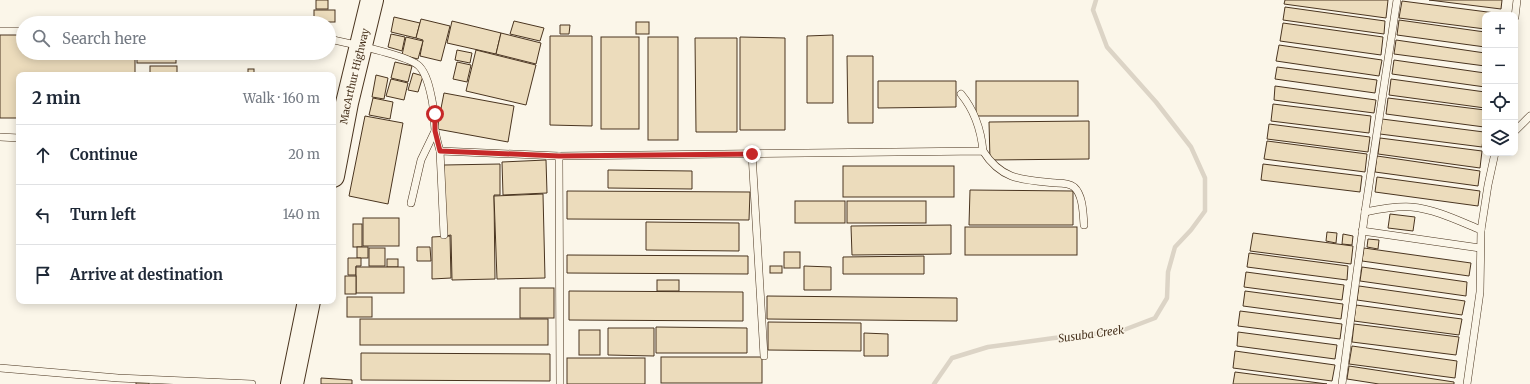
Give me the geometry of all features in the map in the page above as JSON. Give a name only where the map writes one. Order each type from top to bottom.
[{"type":"highway","name":"MacArthur Highway","points":[[336,156],[344,103],[372,0]]},
{"type":"highway","points":[[292,384],[308,304]]},
{"type":"lane","points":[[1342,384],[1362,231],[1397,0]]},
{"type":"lane","points":[[1516,12],[1518,0]]},
{"type":"lane","points":[[0,30],[16,31]]},
{"type":"lane","points":[[336,41],[401,57],[415,63],[420,67],[432,98],[435,114],[435,131],[440,151],[444,235]]},
{"type":"lane","points":[[961,94],[969,103],[978,123],[983,152],[996,167],[1013,177],[1023,180],[1067,184],[1074,187],[1079,195],[1084,225]]},
{"type":"lane","points":[[1518,128],[1530,116]]},
{"type":"lane","points":[[411,203],[421,160],[435,131]]},
{"type":"lane","points":[[0,137],[16,138]]},
{"type":"lane","points":[[440,151],[559,156],[983,152]]},
{"type":"lane","points":[[752,154],[764,356]]},
{"type":"lane","points":[[559,156],[560,384]]},
{"type":"lane","points":[[1467,384],[1480,292],[1481,230],[1494,156]]},
{"type":"lane","points":[[1365,212],[1399,207],[1411,207],[1445,216],[1481,230]]},
{"type":"lane","points":[[1362,231],[1480,248]]},
{"type":"lane","points":[[0,368],[118,378],[252,384]]},
{"type":"building","points":[[316,0],[328,0],[328,9],[316,9]]},
{"type":"building","points":[[1285,0],[1388,0],[1386,18],[1284,4]]},
{"type":"building","points":[[1429,0],[1502,0],[1501,9]]},
{"type":"building","points":[[1402,1],[1487,12],[1482,12],[1482,29],[1399,18]]},
{"type":"building","points":[[1285,7],[1385,21],[1384,34],[1283,20]]},
{"type":"building","points":[[314,10],[335,10],[335,16],[314,16]]},
{"type":"building","points":[[394,17],[420,23],[416,38],[391,32]]},
{"type":"building","points":[[421,19],[450,26],[441,61],[420,56],[423,40],[416,38]]},
{"type":"building","points":[[1399,20],[1482,32],[1482,47],[1397,35]]},
{"type":"building","points":[[452,21],[501,33],[496,54],[447,43]]},
{"type":"building","points":[[514,21],[544,28],[540,41],[510,34]]},
{"type":"building","points":[[636,22],[649,22],[649,34],[636,34]]},
{"type":"building","points":[[1283,23],[1383,37],[1381,55],[1280,41]]},
{"type":"building","points":[[560,25],[570,25],[569,34],[560,34]]},
{"type":"building","points":[[501,33],[541,43],[536,64],[496,54]]},
{"type":"building","points":[[391,34],[405,37],[402,51],[388,47]]},
{"type":"building","points":[[0,35],[16,35],[16,60],[135,60],[135,72],[16,72],[16,118],[0,118]]},
{"type":"building","points":[[833,35],[833,103],[807,103],[807,36]]},
{"type":"building","points":[[550,36],[592,36],[592,126],[550,125]]},
{"type":"building","points":[[406,37],[423,41],[418,59],[402,55]]},
{"type":"building","points":[[601,37],[639,37],[639,129],[601,129]]},
{"type":"building","points":[[648,37],[678,37],[678,140],[648,140]]},
{"type":"building","points":[[740,37],[785,38],[785,130],[740,130]]},
{"type":"building","points":[[695,38],[737,38],[737,132],[696,132]]},
{"type":"building","points":[[1396,40],[1482,53],[1482,66],[1394,54]]},
{"type":"building","points":[[1279,45],[1382,60],[1379,76],[1276,61]]},
{"type":"building","points":[[457,50],[472,53],[470,63],[455,60]]},
{"type":"building","points":[[476,50],[536,65],[526,105],[466,91]]},
{"type":"building","points":[[847,56],[873,56],[873,123],[848,123]]},
{"type":"building","points":[[137,60],[176,60],[176,63],[137,63]]},
{"type":"building","points":[[1394,60],[1482,73],[1482,87],[1392,74]]},
{"type":"building","points":[[395,62],[412,66],[408,82],[391,78]]},
{"type":"building","points":[[457,62],[471,65],[467,82],[453,79]]},
{"type":"building","points":[[150,66],[177,66],[177,72],[150,72]]},
{"type":"building","points":[[1277,67],[1377,80],[1375,93],[1275,79]]},
{"type":"building","points":[[248,69],[254,69],[254,72],[248,72]]},
{"type":"building","points":[[413,73],[423,76],[418,92],[408,90]]},
{"type":"building","points":[[376,75],[388,78],[384,99],[372,97]]},
{"type":"building","points":[[391,79],[408,83],[404,100],[386,96]]},
{"type":"building","points":[[1391,79],[1482,92],[1482,108],[1389,95]]},
{"type":"building","points":[[878,81],[956,81],[956,107],[878,108]]},
{"type":"building","points":[[976,81],[1078,81],[1078,116],[976,116]]},
{"type":"building","points":[[1275,86],[1376,100],[1374,113],[1274,100]]},
{"type":"building","points":[[444,93],[514,106],[508,142],[437,129]]},
{"type":"building","points":[[373,98],[393,102],[390,119],[369,115]]},
{"type":"building","points":[[1388,98],[1482,110],[1482,127],[1386,114]]},
{"type":"building","points":[[1273,104],[1371,116],[1369,133],[1271,121]]},
{"type":"building","points":[[365,116],[403,123],[388,204],[349,196]]},
{"type":"building","points":[[1382,119],[1482,132],[1482,147],[1380,134]]},
{"type":"building","points":[[1089,121],[1089,159],[990,160],[989,122]]},
{"type":"building","points":[[1269,124],[1370,137],[1368,152],[1267,139]]},
{"type":"building","points":[[1380,138],[1482,151],[1480,168],[1378,154]]},
{"type":"building","points":[[1267,141],[1367,154],[1365,172],[1264,159]]},
{"type":"building","points":[[1377,156],[1480,171],[1478,186],[1375,172]]},
{"type":"building","points":[[546,160],[547,193],[503,195],[502,162]]},
{"type":"building","points":[[500,164],[500,195],[494,195],[495,279],[452,280],[451,235],[445,236],[444,165]]},
{"type":"building","points":[[1263,164],[1362,176],[1360,192],[1261,180]]},
{"type":"building","points":[[843,166],[954,166],[954,197],[843,197]]},
{"type":"building","points":[[608,170],[692,171],[692,189],[608,188]]},
{"type":"building","points":[[1377,177],[1480,191],[1478,206],[1375,192]]},
{"type":"building","points":[[970,190],[1073,191],[1073,225],[969,225]]},
{"type":"building","points":[[567,191],[750,192],[749,220],[567,219]]},
{"type":"building","points":[[543,194],[545,278],[497,279],[494,196]]},
{"type":"building","points":[[795,201],[845,201],[845,223],[795,223]]},
{"type":"building","points":[[847,201],[926,201],[926,223],[847,223]]},
{"type":"building","points":[[1390,214],[1415,217],[1413,231],[1388,228]]},
{"type":"building","points":[[363,218],[399,218],[399,246],[363,246]]},
{"type":"building","points":[[646,222],[739,223],[739,251],[646,250]]},
{"type":"building","points":[[353,224],[362,224],[362,247],[353,247]]},
{"type":"building","points":[[951,225],[951,254],[852,255],[851,226]]},
{"type":"building","points":[[965,227],[1077,227],[1077,255],[965,255]]},
{"type":"building","points":[[1327,232],[1337,233],[1336,243],[1326,241]]},
{"type":"building","points":[[1253,233],[1353,246],[1351,264],[1250,251]]},
{"type":"building","points":[[1343,234],[1353,236],[1352,245],[1342,244]]},
{"type":"building","points":[[450,236],[451,278],[432,279],[432,237]]},
{"type":"building","points":[[1368,239],[1379,240],[1378,249],[1367,247]]},
{"type":"building","points":[[357,247],[368,247],[368,258],[357,258]]},
{"type":"building","points":[[417,247],[430,247],[431,261],[417,261]]},
{"type":"building","points":[[369,248],[385,248],[385,266],[369,266]]},
{"type":"building","points":[[1364,248],[1471,263],[1469,276],[1362,261]]},
{"type":"building","points":[[784,252],[800,252],[800,268],[784,268]]},
{"type":"building","points":[[1249,253],[1348,266],[1347,280],[1247,267]]},
{"type":"building","points":[[567,255],[748,256],[748,274],[567,273]]},
{"type":"building","points":[[924,256],[924,274],[843,274],[843,257]]},
{"type":"building","points":[[348,258],[361,258],[361,266],[356,266],[356,275],[348,275]]},
{"type":"building","points":[[387,259],[398,259],[398,267],[387,267]]},
{"type":"building","points":[[770,266],[782,266],[782,273],[770,273]]},
{"type":"building","points":[[804,266],[831,267],[831,290],[804,290]]},
{"type":"building","points":[[356,267],[404,267],[404,293],[356,293]]},
{"type":"building","points":[[1362,267],[1467,282],[1466,296],[1360,281]]},
{"type":"building","points":[[1246,272],[1344,285],[1342,300],[1244,287]]},
{"type":"building","points":[[345,276],[356,276],[356,294],[345,294]]},
{"type":"building","points":[[657,280],[679,280],[679,291],[657,291]]},
{"type":"building","points":[[1359,286],[1465,301],[1462,315],[1357,300]]},
{"type":"building","points":[[520,288],[554,288],[554,318],[520,318]]},
{"type":"building","points":[[569,291],[743,292],[743,321],[569,320]]},
{"type":"building","points":[[1245,291],[1343,304],[1341,319],[1243,306]]},
{"type":"building","points":[[767,296],[957,298],[957,321],[767,319]]},
{"type":"building","points":[[347,297],[372,297],[372,317],[347,317]]},
{"type":"building","points":[[1356,305],[1462,319],[1459,335],[1354,321]]},
{"type":"building","points":[[1240,311],[1342,324],[1340,339],[1238,326]]},
{"type":"building","points":[[360,319],[548,319],[548,345],[360,345]]},
{"type":"building","points":[[768,322],[861,323],[861,351],[768,350]]},
{"type":"building","points":[[1354,324],[1459,337],[1456,355],[1352,342]]},
{"type":"building","points":[[656,327],[747,328],[747,353],[656,353]]},
{"type":"building","points":[[608,328],[654,328],[654,356],[608,355]]},
{"type":"building","points":[[579,330],[600,330],[600,355],[579,355]]},
{"type":"building","points":[[1238,332],[1337,345],[1335,359],[1237,346]]},
{"type":"building","points":[[864,333],[888,334],[888,356],[864,356]]},
{"type":"building","points":[[1352,346],[1457,361],[1455,378],[1349,364]]},
{"type":"building","points":[[1235,351],[1335,365],[1332,381],[1233,368]]},
{"type":"building","points":[[361,353],[550,354],[550,381],[361,380]]},
{"type":"building","points":[[661,357],[762,357],[762,383],[661,383]]},
{"type":"building","points":[[567,358],[645,358],[645,384],[567,384]]},
{"type":"building","points":[[1349,366],[1454,382],[1454,384],[1379,384],[1347,379]]},
{"type":"building","points":[[1235,372],[1327,384],[1233,384]]},
{"type":"building","points":[[321,378],[352,380],[352,384],[321,384]]},
{"type":"building","points":[[136,382],[149,382],[149,384],[136,384]]},
{"type":"waterway","name":"Susuba Creek","points":[[934,384],[952,358],[988,347],[1121,331],[1155,318],[1167,298],[1168,272],[1175,247],[1191,230],[1205,211],[1205,178],[1191,147],[1156,102],[1107,47],[1093,10],[1096,0]]},
{"type":"route","points":[[435,114],[435,131],[440,151],[559,156],[752,154]]}]
